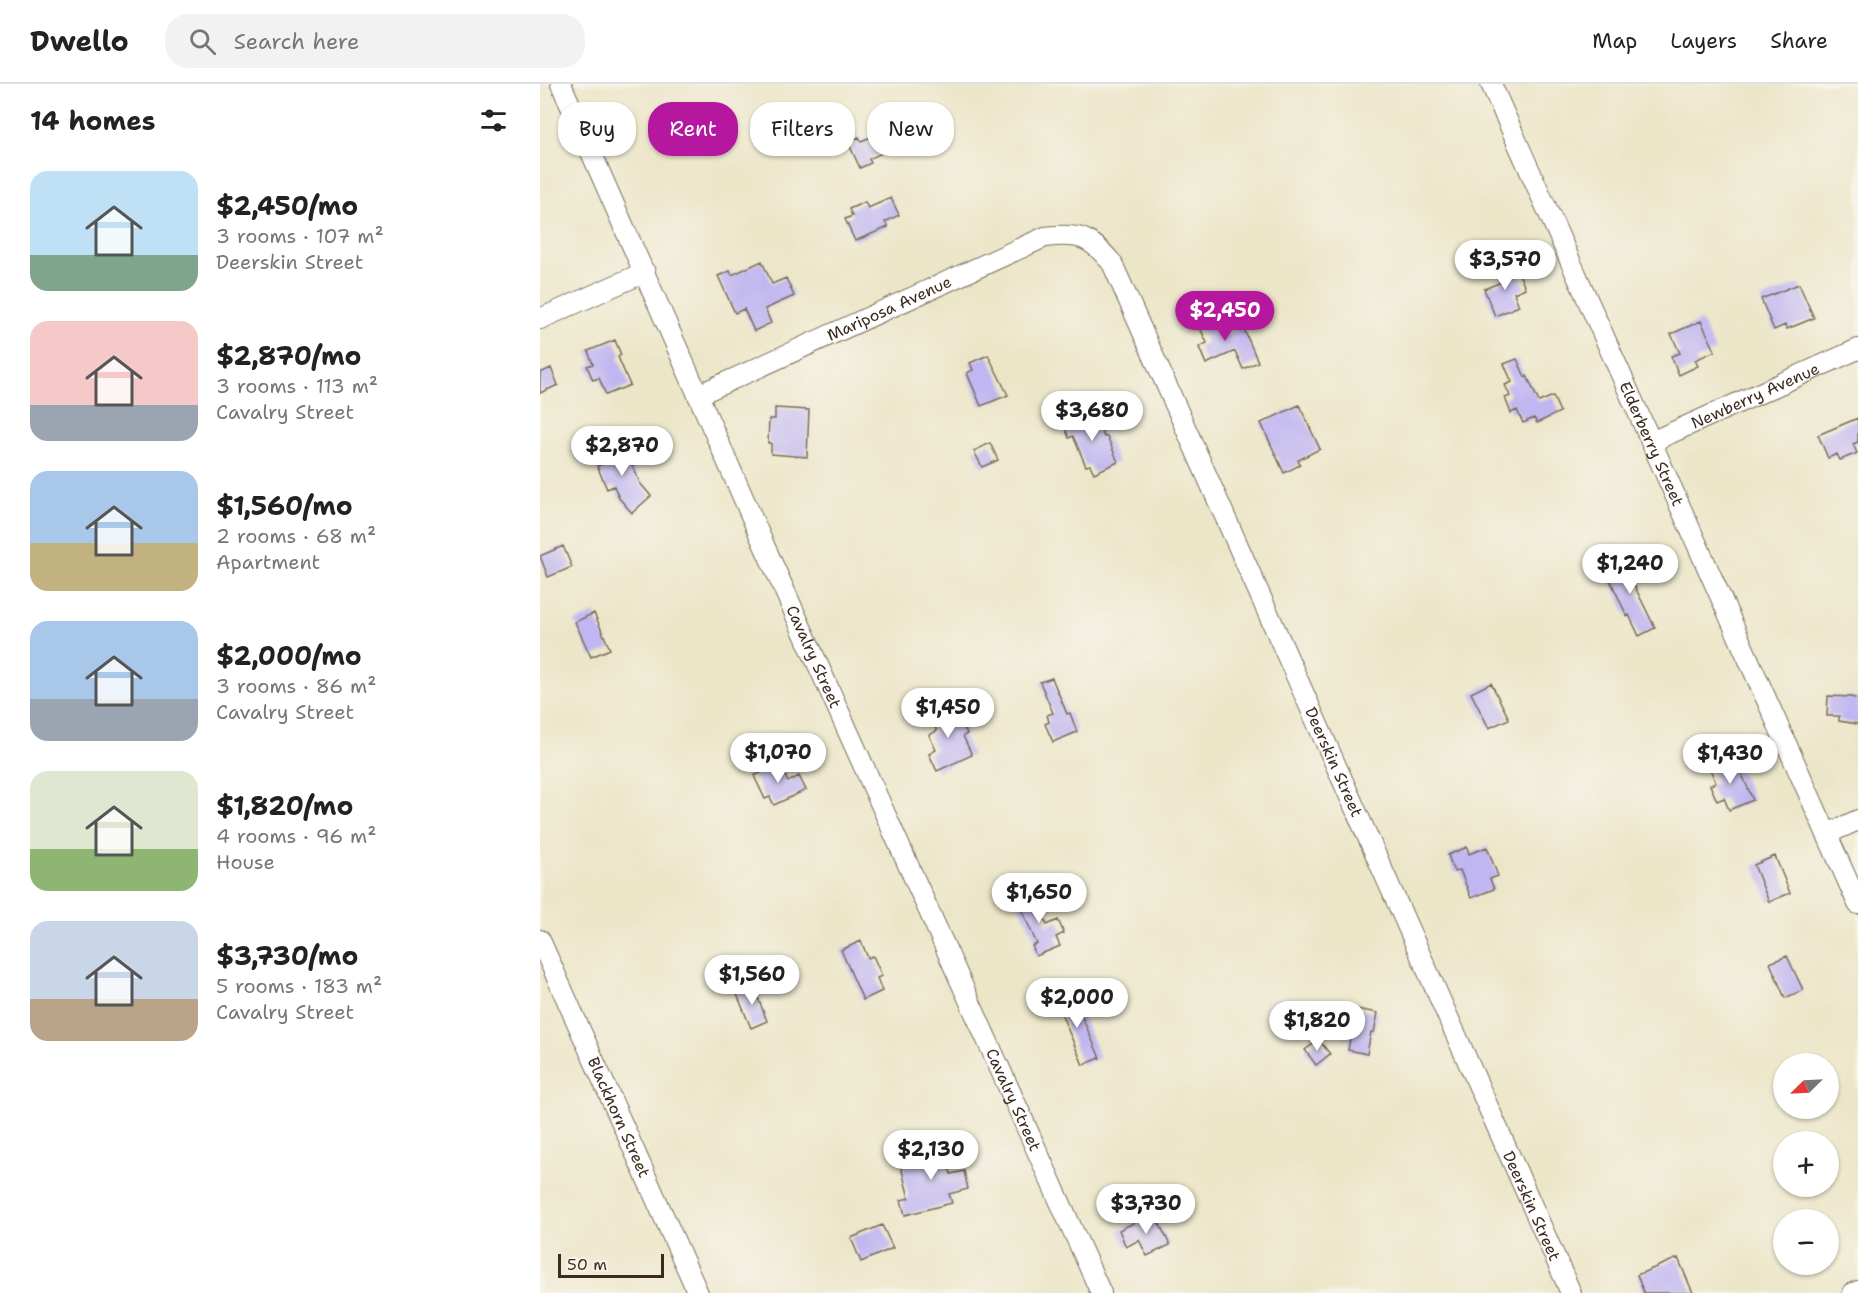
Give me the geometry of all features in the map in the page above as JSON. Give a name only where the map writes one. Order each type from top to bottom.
[{"type":"street","name":"Cavalry Street","points":[[561,84],[1101,1293]]},
{"type":"street","name":"Elderberry Street","points":[[1491,84],[1858,904]]},
{"type":"street","name":"Mariposa Avenue","points":[[698,395],[1023,245],[1045,237],[1066,234],[1084,238]]},
{"type":"street","name":"Deerskin Street","points":[[1084,238],[1097,246],[1112,263],[1571,1293]]},
{"type":"street","points":[[540,319],[645,272]]},
{"type":"street","name":"Newberry Avenue","points":[[1651,441],[1858,349]]},
{"type":"street","points":[[1827,834],[1858,820]]},
{"type":"street","name":"Blackhorn Street","points":[[540,940],[698,1293]]},
{"type":"street","points":[[1853,1293],[1858,1291]]},
{"type":"building","points":[[859,137],[861,141],[867,139],[867,156],[875,156],[869,159],[871,163],[860,168],[854,156],[855,139]]},
{"type":"building","points":[[891,198],[899,215],[885,222],[888,227],[855,241],[845,219],[852,216],[849,209],[865,202],[868,208]]},
{"type":"building","points":[[762,261],[772,284],[786,278],[794,296],[765,309],[771,323],[754,331],[744,309],[735,313],[718,276],[730,271],[732,275]]},
{"type":"building","points":[[1515,264],[1525,288],[1514,293],[1519,306],[1495,316],[1484,289],[1504,281],[1500,270]]},
{"type":"building","points":[[1799,284],[1814,318],[1787,329],[1785,325],[1774,330],[1761,299]]},
{"type":"building","points":[[1214,312],[1224,335],[1243,327],[1258,362],[1243,369],[1235,351],[1206,364],[1199,347],[1207,343],[1196,319]]},
{"type":"building","points":[[1701,321],[1715,351],[1695,360],[1698,366],[1679,375],[1671,356],[1680,353],[1671,334]]},
{"type":"building","points":[[615,340],[621,355],[618,357],[630,385],[606,395],[599,378],[593,380],[587,366],[593,364],[588,351]]},
{"type":"building","points":[[988,355],[1008,395],[981,406],[967,373],[973,370],[970,363]]},
{"type":"building","points":[[1517,359],[1539,402],[1553,396],[1560,412],[1537,423],[1534,418],[1523,423],[1517,410],[1511,413],[1505,398],[1510,396],[1505,385],[1512,382],[1504,364]]},
{"type":"building","points":[[551,368],[558,385],[540,393],[540,373]]},
{"type":"building","points":[[1299,405],[1320,449],[1298,460],[1300,465],[1284,473],[1261,423]]},
{"type":"building","points":[[775,408],[809,410],[807,457],[771,454],[771,443],[768,443],[769,419],[775,419]]},
{"type":"building","points":[[1091,408],[1118,462],[1094,473],[1090,465],[1086,466],[1073,436],[1069,438],[1065,428],[1077,422],[1074,415]]},
{"type":"building","points":[[1858,418],[1858,442],[1853,444],[1857,453],[1840,460],[1837,454],[1828,458],[1818,435]]},
{"type":"building","points":[[622,442],[640,483],[651,496],[632,513],[619,498],[614,486],[607,489],[597,466],[602,464],[597,452]]},
{"type":"building","points":[[990,443],[998,460],[982,467],[974,451]]},
{"type":"building","points":[[563,546],[572,567],[548,577],[540,556]]},
{"type":"building","points":[[1630,557],[1637,574],[1630,577],[1655,628],[1639,636],[1605,569]]},
{"type":"building","points":[[594,613],[610,649],[591,657],[575,622]]},
{"type":"building","points":[[1052,678],[1077,732],[1053,742],[1045,724],[1049,722],[1047,715],[1053,713],[1040,682]]},
{"type":"building","points":[[1491,683],[1509,719],[1489,728],[1471,693]]},
{"type":"building","points":[[1828,696],[1858,699],[1858,724],[1839,721],[1839,716],[1827,716]]},
{"type":"building","points":[[948,703],[957,722],[961,720],[967,734],[963,736],[972,755],[937,771],[929,754],[936,750],[929,735],[937,731],[928,713]]},
{"type":"building","points":[[1735,758],[1753,800],[1729,810],[1724,798],[1717,801],[1710,785],[1716,783],[1710,769]]},
{"type":"building","points":[[778,760],[788,782],[799,776],[806,790],[774,805],[770,797],[765,799],[754,776],[761,773],[760,769]]},
{"type":"building","points":[[1467,847],[1469,854],[1487,847],[1498,876],[1490,879],[1494,889],[1471,898],[1460,870],[1454,872],[1448,855]]},
{"type":"building","points":[[1775,856],[1790,893],[1769,902],[1754,865]]},
{"type":"building","points":[[1031,888],[1047,925],[1058,920],[1064,933],[1056,937],[1060,946],[1036,956],[1032,946],[1037,944],[1015,895]]},
{"type":"building","points":[[861,941],[868,958],[873,956],[882,976],[877,978],[882,991],[863,1000],[841,950]]},
{"type":"building","points":[[1787,956],[1803,990],[1785,998],[1770,963]]},
{"type":"building","points":[[753,985],[767,1021],[751,1028],[736,992]]},
{"type":"building","points":[[1071,992],[1100,1058],[1083,1065],[1055,999]]},
{"type":"building","points":[[1356,1009],[1378,1013],[1374,1032],[1371,1032],[1367,1054],[1348,1050],[1350,1039],[1344,1037],[1346,1024],[1353,1025]]},
{"type":"building","points":[[1319,1040],[1330,1054],[1316,1065],[1305,1050]]},
{"type":"building","points":[[942,1141],[951,1174],[964,1171],[968,1189],[949,1194],[952,1203],[905,1215],[901,1200],[909,1198],[901,1167],[925,1161],[922,1146]]},
{"type":"building","points":[[1154,1213],[1170,1245],[1147,1256],[1139,1240],[1126,1247],[1119,1230]]},
{"type":"building","points":[[882,1225],[893,1248],[861,1262],[851,1238]]},
{"type":"building","points":[[1678,1258],[1693,1293],[1644,1293],[1637,1275]]}]
